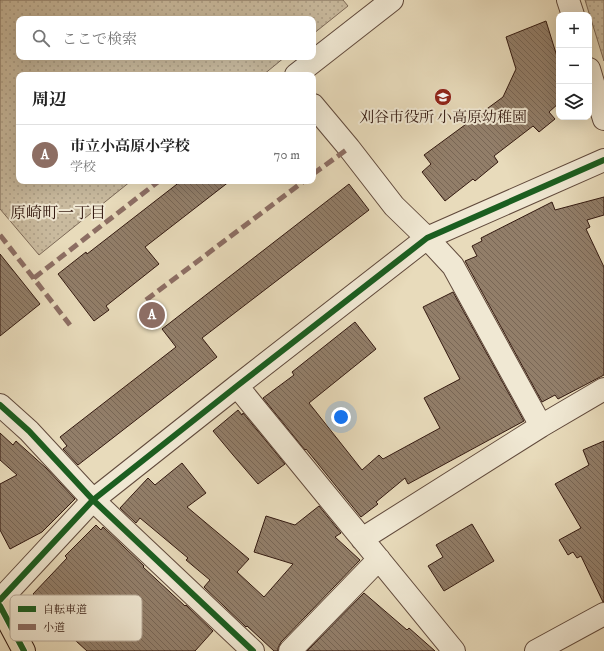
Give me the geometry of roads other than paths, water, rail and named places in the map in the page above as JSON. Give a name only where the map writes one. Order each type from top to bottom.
[{"type":"main road","points":[[0,606],[10,625]]},
{"type":"main road","points":[[19,641],[24,651]]},
{"type":"street","points":[[316,59],[392,0]]},
{"type":"street","points":[[568,0],[572,12]]},
{"type":"street","points":[[300,72],[315,60]]},
{"type":"street","points":[[592,79],[604,119]]},
{"type":"street","points":[[316,109],[394,206],[453,266],[541,426]]},
{"type":"street","points":[[0,600],[93,500],[427,238],[604,160]]},
{"type":"street","points":[[237,386],[454,651]]},
{"type":"street","points":[[362,539],[541,426],[604,389]]},
{"type":"street","points":[[0,405],[29,432],[93,500],[253,651]]},
{"type":"street","points":[[290,651],[380,559]]},
{"type":"street","points":[[536,651],[604,614]]},
{"type":"place","name":"刈谷市役所 小高原幼稚園","points":[[443,97]]},
{"type":"place","name":"市立小高原小学校","points":[[152,315]]},
{"type":"district","name":"原崎町一丁目","points":[[58,212]]}]
